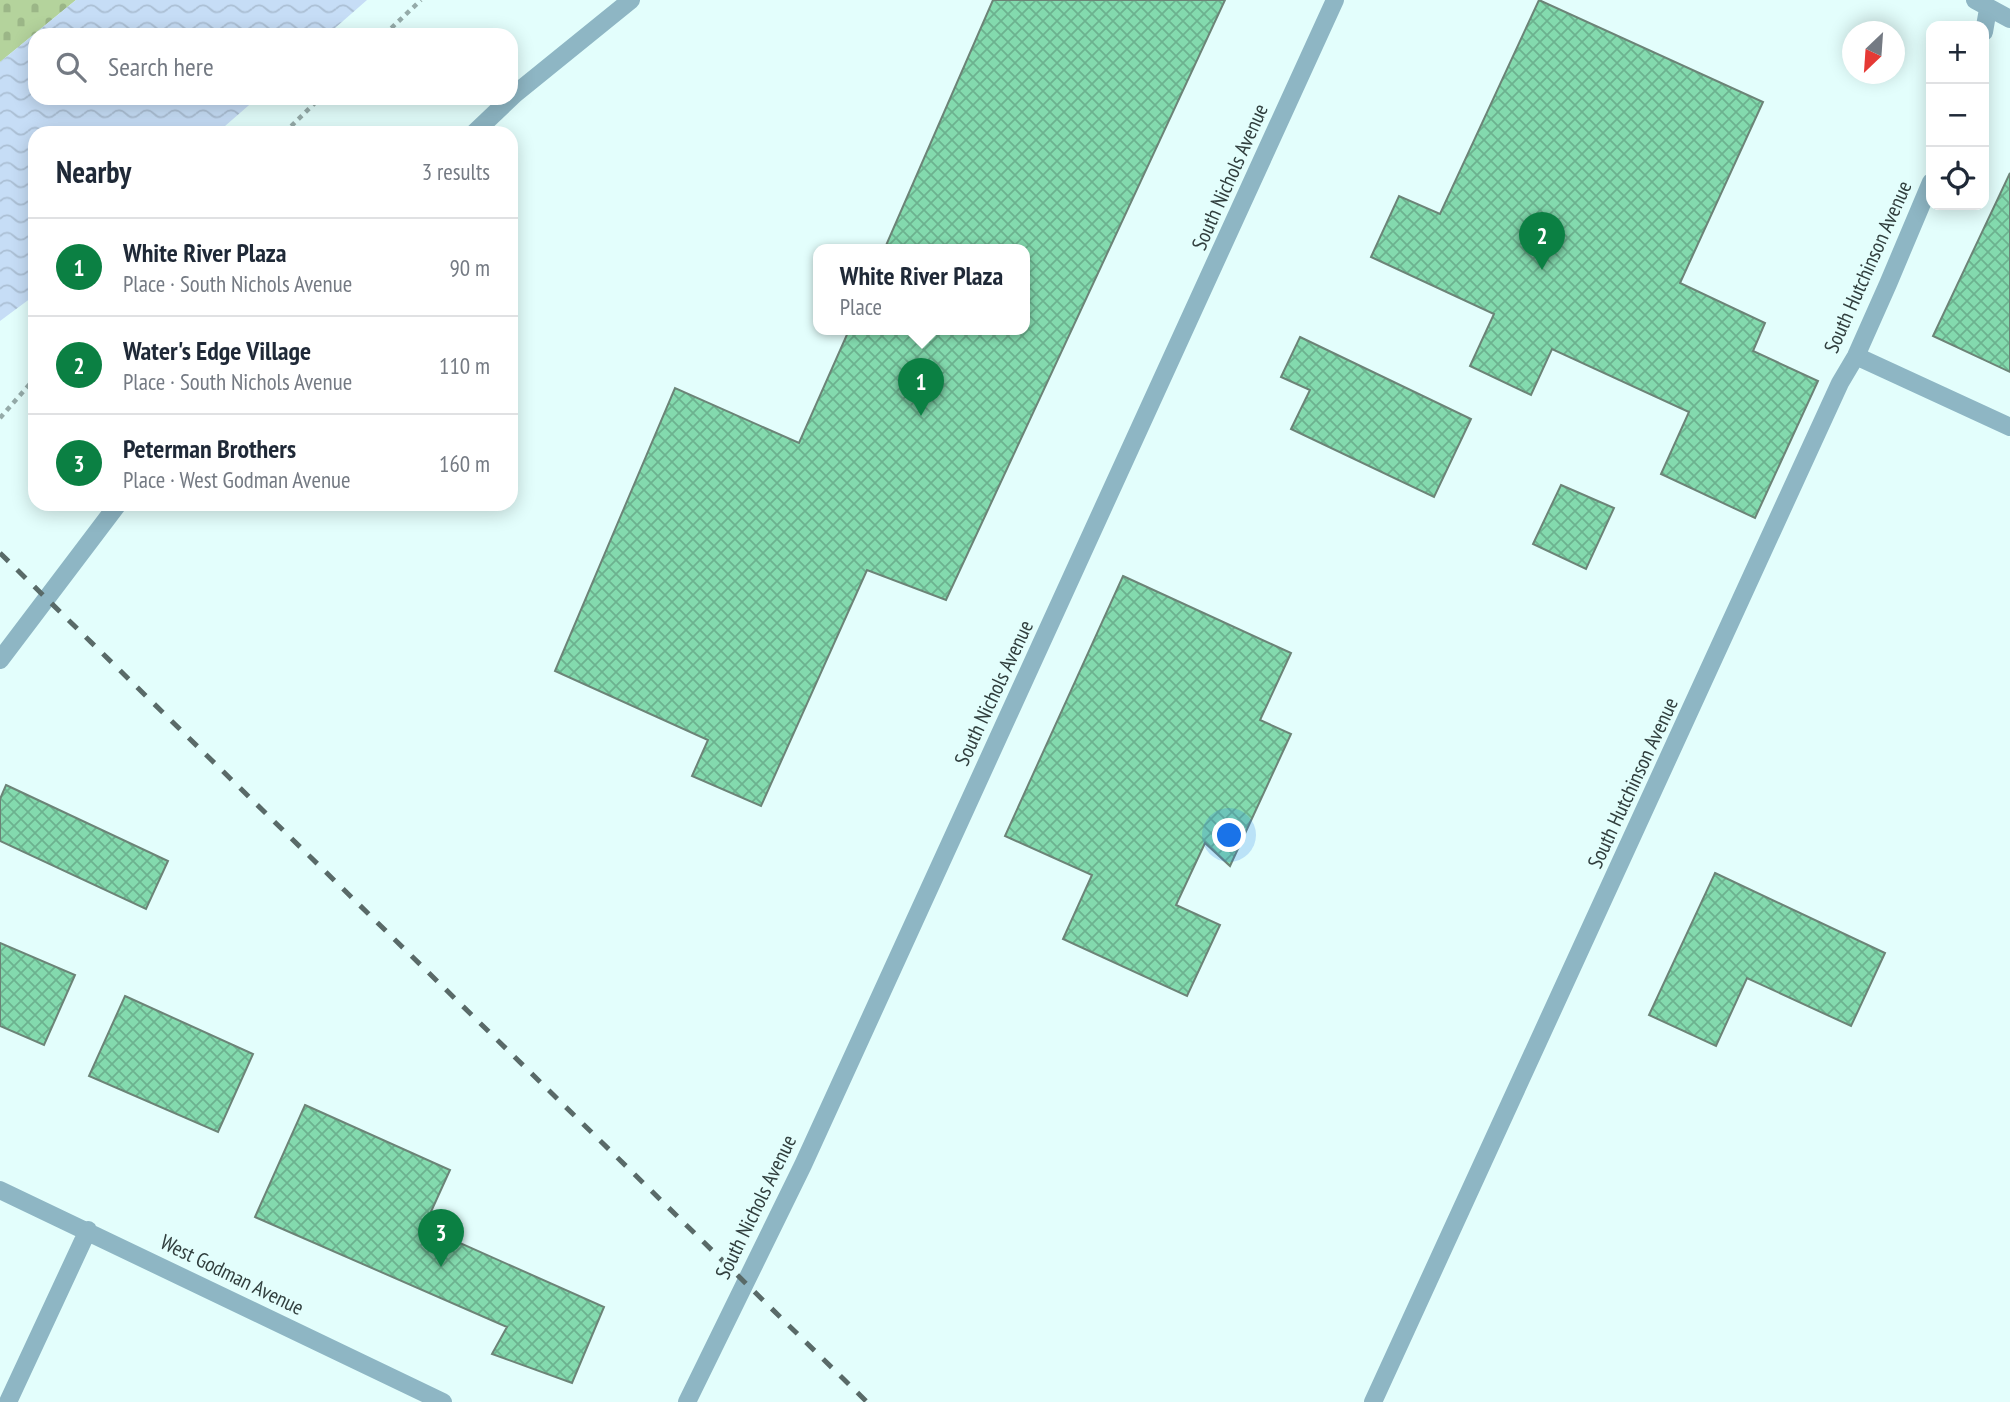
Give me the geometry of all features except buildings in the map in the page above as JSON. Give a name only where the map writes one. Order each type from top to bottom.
[{"type":"street","points":[[518,92],[631,0]]},
{"type":"street","name":"South Nichols Avenue","points":[[687,1402],[803,1165],[1335,0]]},
{"type":"street","points":[[1981,4],[2010,19]]},
{"type":"street","points":[[481,126],[503,105]]},
{"type":"street","name":"South Hutchinson Avenue","points":[[1373,1402],[1840,383],[1856,356],[1926,194]]},
{"type":"street","points":[[1856,356],[2010,427]]},
{"type":"street","points":[[0,660],[113,511]]},
{"type":"street","name":"West Godman Avenue","points":[[0,1190],[443,1402]]},
{"type":"street","points":[[8,1402],[88,1230]]},
{"type":"path","points":[[391,28],[421,0]]},
{"type":"path","points":[[291,126],[313,105]]},
{"type":"path","points":[[0,418],[28,386]]},
{"type":"green space","points":[[0,0],[76,0],[42,28],[28,28],[28,39],[0,62]]},
{"type":"water","points":[[76,0],[367,0],[335,28],[42,28]]},
{"type":"water","points":[[28,39],[28,105],[249,105],[225,126],[28,126],[28,300],[0,321],[0,62]]},
{"type":"railway","points":[[0,553],[867,1402]]},
{"type":"place","name":"Water's Edge Village","points":[[1542,270]]},
{"type":"place","name":"White River Plaza","points":[[921,416]]},
{"type":"place","name":"Peterman Brothers","points":[[441,1267]]}]
